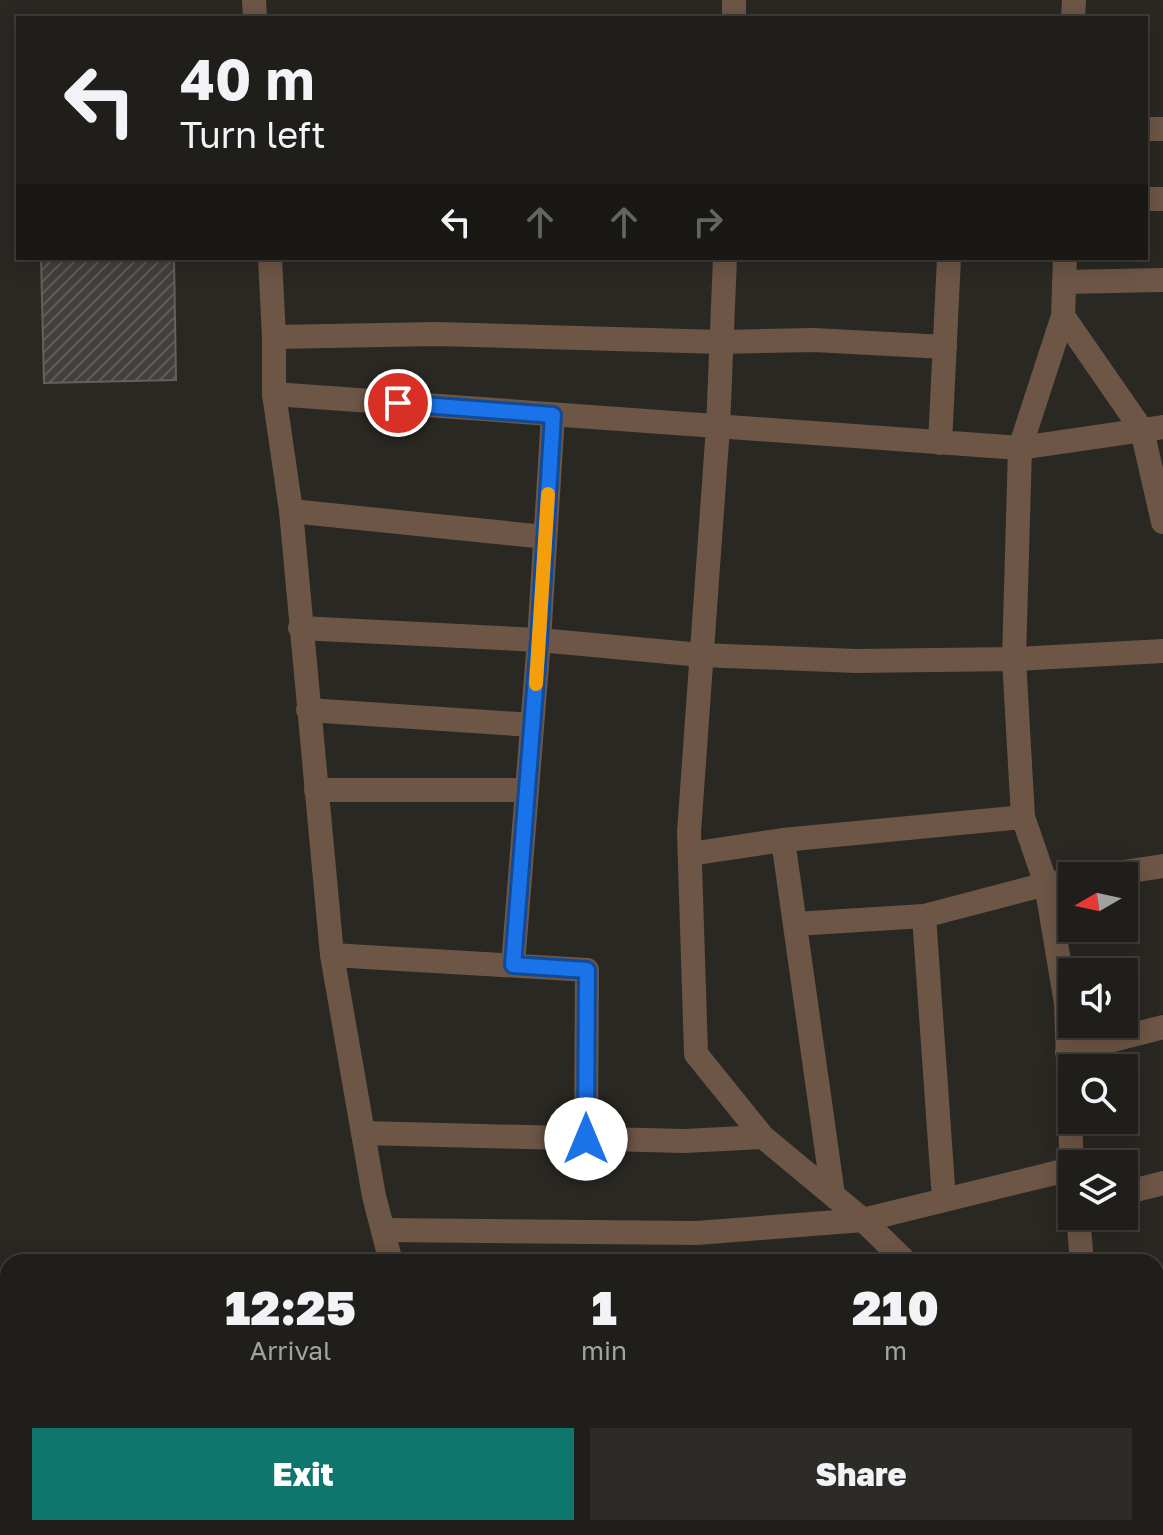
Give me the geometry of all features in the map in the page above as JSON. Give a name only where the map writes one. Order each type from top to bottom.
[{"type":"street","points":[[270,260],[274,394],[291,511],[332,955],[363,1133],[389,1254]]},
{"type":"street","points":[[725,260],[718,427],[690,854],[696,1054],[763,1137],[863,1220],[898,1254]]},
{"type":"street","points":[[940,443],[949,260]]},
{"type":"street","points":[[1070,1150],[1066,1003],[1046,884],[1023,817],[1014,659],[1020,448],[1063,316],[1065,270],[1163,280]]},
{"type":"street","points":[[1063,316],[1152,428],[1163,522]]},
{"type":"street","points":[[274,337],[436,334],[721,342],[814,340],[945,347]]},
{"type":"street","points":[[274,394],[1020,448],[1152,428]]},
{"type":"street","points":[[513,965],[553,415]]},
{"type":"street","points":[[291,511],[545,537]]},
{"type":"street","points":[[300,628],[539,640],[701,655],[856,661],[1014,659],[1163,651]]},
{"type":"street","points":[[308,710],[532,725]]},
{"type":"street","points":[[316,790],[527,790]]},
{"type":"street","points":[[690,854],[783,840],[1023,817]]},
{"type":"street","points":[[783,840],[833,1195]]},
{"type":"street","points":[[1138,870],[1163,866]]},
{"type":"street","points":[[795,924],[924,916],[1058,882]]},
{"type":"street","points":[[924,916],[944,1200]]},
{"type":"street","points":[[332,955],[587,970],[586,1139]]},
{"type":"street","points":[[1067,1052],[1163,1027]]},
{"type":"street","points":[[363,1133],[684,1141],[763,1137]]},
{"type":"street","points":[[383,1230],[697,1233],[863,1220],[1058,1172]]},
{"type":"street","points":[[1138,1189],[1163,1183]]},
{"type":"street","points":[[1079,1230],[1081,1254]]},
{"type":"building","points":[[41,260],[174,260],[176,380],[44,383]]},
{"type":"slow traffic","points":[[536,684],[548,494]]},
{"type":"route","points":[[398,403],[553,415],[513,965],[587,970],[586,1139]]}]
